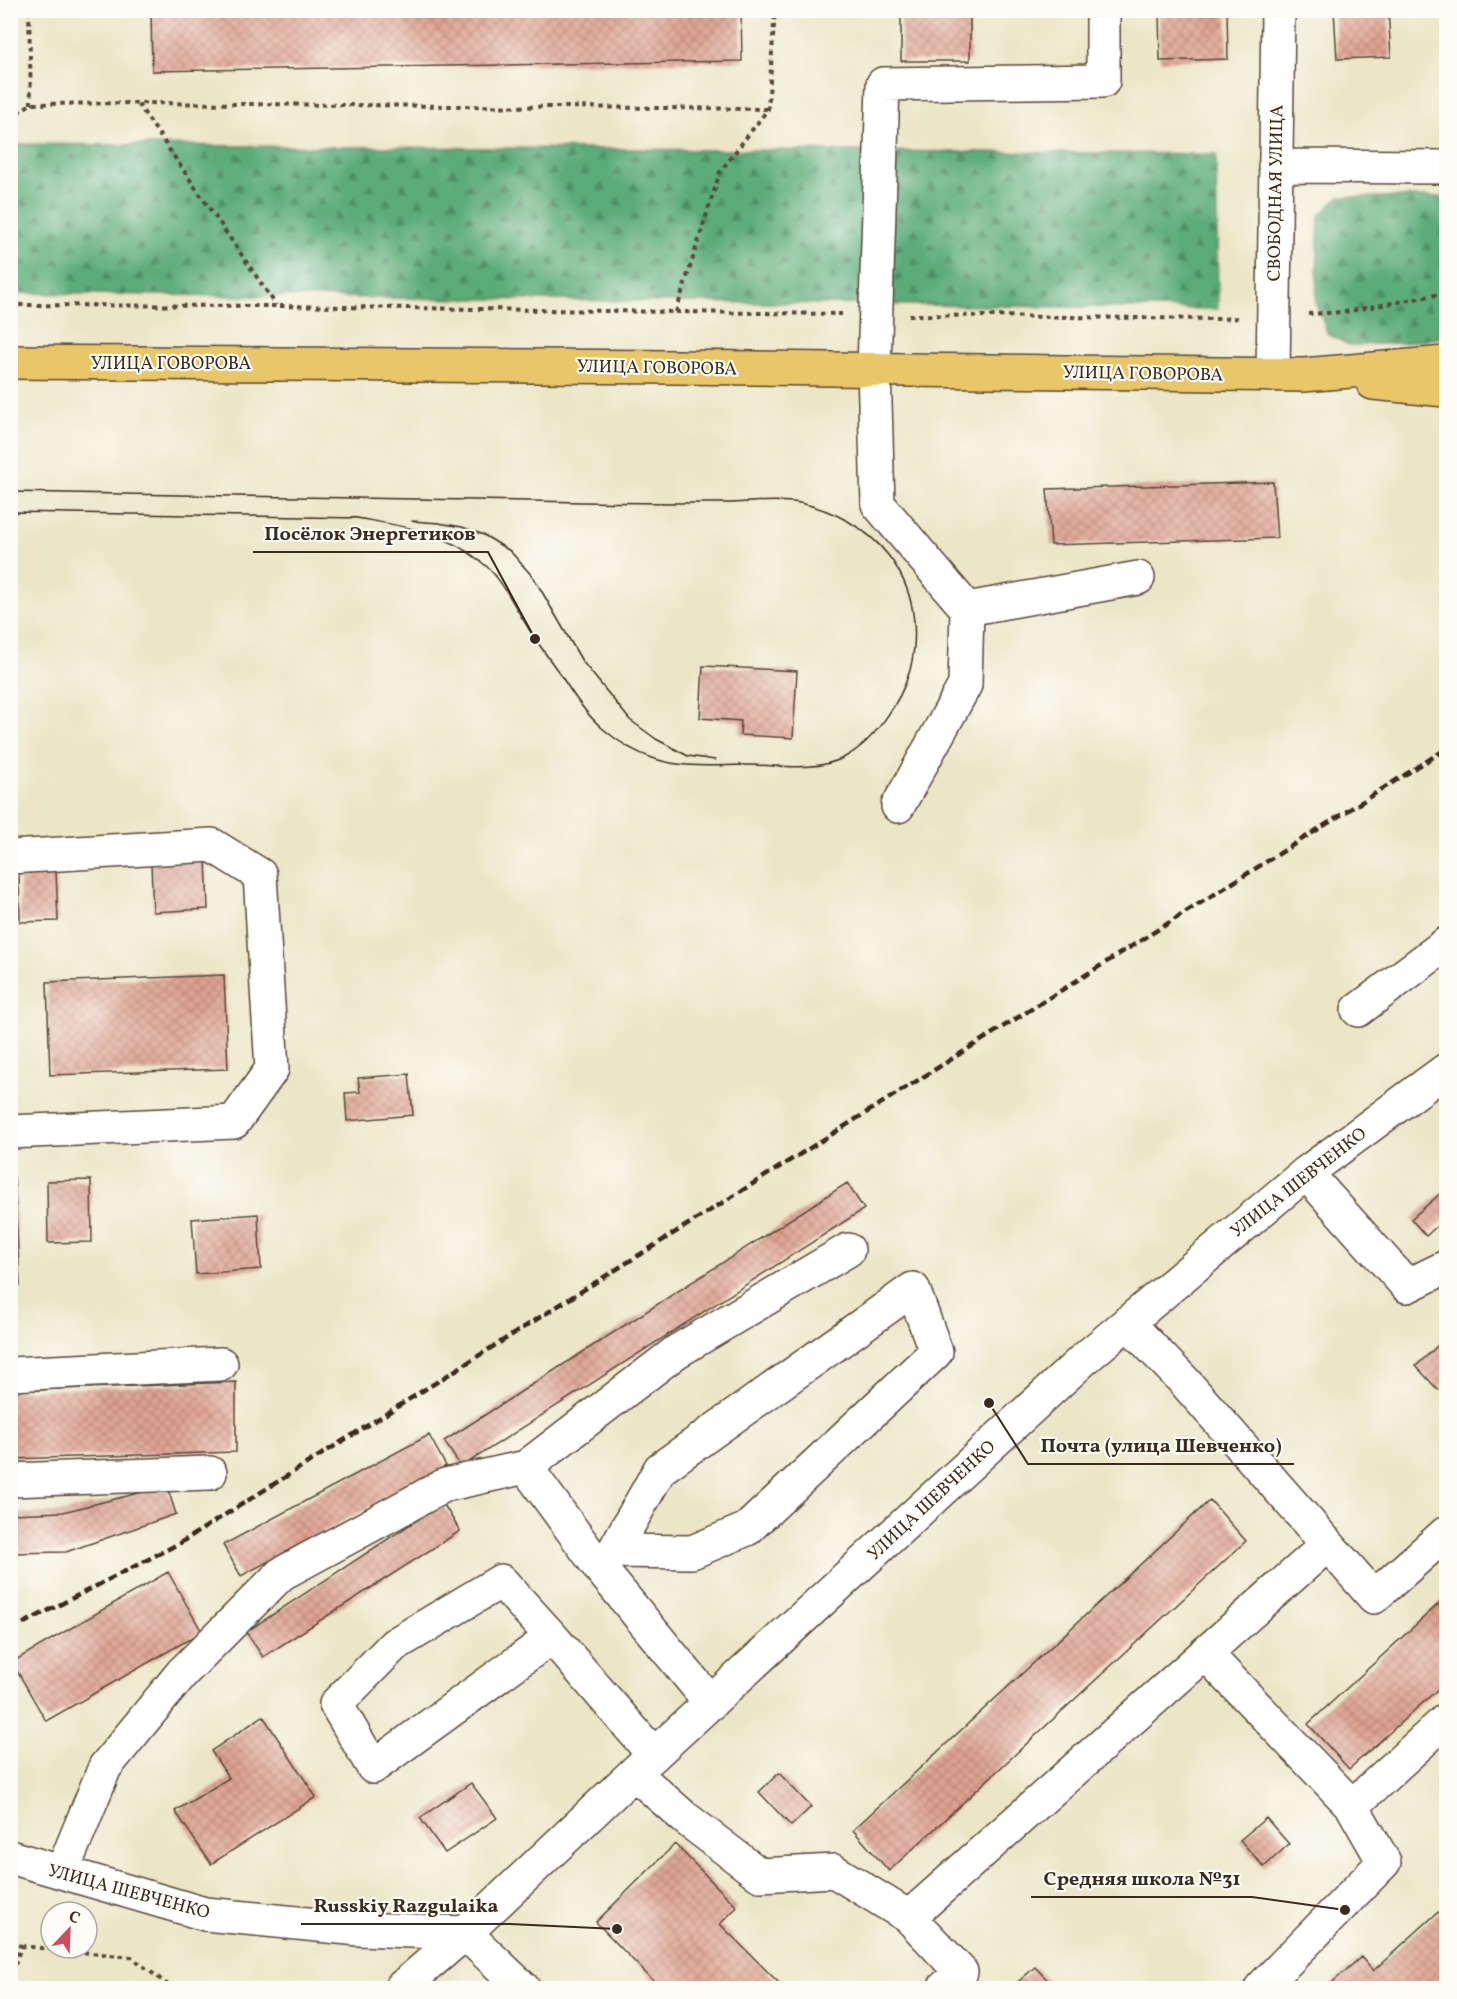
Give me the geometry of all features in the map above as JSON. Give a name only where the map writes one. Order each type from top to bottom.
[{"type":"main road","name":"УЛИЦА ГОВОРОВА","points":[[10,362],[1288,375],[1446,390]]},
{"type":"main road","name":"УЛИЦА ГОВОРОВА","points":[[1288,375],[1446,363]]},
{"type":"street","points":[[898,806],[965,686],[967,609],[878,504],[874,369],[883,84],[1103,81],[1103,10]]},
{"type":"street","name":"СВОБОДНАЯ УЛИЦА","points":[[1278,10],[1274,316],[1288,375]]},
{"type":"street","points":[[1275,165],[1446,167]]},
{"type":"street","points":[[967,609],[1138,578]]},
{"type":"street","points":[[10,857],[212,845],[260,875],[272,1069],[234,1122],[10,1132]]},
{"type":"street","points":[[1358,1010],[1446,944]]},
{"type":"street","name":"УЛИЦА ШЕВЧЕНКО","points":[[401,1989],[465,1933],[644,1764],[1083,1360],[1306,1173],[1446,1070]]},
{"type":"street","points":[[1306,1173],[1407,1286],[1446,1268]]},
{"type":"street","points":[[62,1872],[105,1767],[182,1673],[281,1574],[445,1485],[526,1467],[676,1352],[848,1250]]},
{"type":"street","points":[[913,1289],[936,1352],[747,1529],[692,1552],[606,1559],[660,1469],[913,1289]]},
{"type":"street","points":[[1128,1323],[1184,1381],[1374,1597],[1446,1533]]},
{"type":"street","points":[[10,1374],[221,1364]]},
{"type":"street","points":[[526,1467],[606,1559],[711,1703]]},
{"type":"street","points":[[10,1480],[210,1473]]},
{"type":"street","points":[[909,1917],[1327,1545]]},
{"type":"street","points":[[552,1637],[373,1767],[336,1704],[394,1645],[501,1581],[552,1637],[685,1818],[760,1875],[834,1871],[909,1917],[962,1972],[944,1989]]},
{"type":"street","points":[[1205,1653],[1352,1806],[1384,1862],[1260,1989]]},
{"type":"street","points":[[1352,1806],[1446,1720]]},
{"type":"street","name":"УЛИЦА ШЕВЧЕНКО","points":[[10,1857],[205,1914],[359,1929],[465,1933]]},
{"type":"street","points":[[465,1933],[523,1989]]},
{"type":"path","points":[[29,10],[31,104]]},
{"type":"path","points":[[676,312],[720,172],[768,109],[775,10]]},
{"type":"path","points":[[138,103],[277,306]]},
{"type":"path","points":[[10,117],[31,104],[768,109]]},
{"type":"path","points":[[10,305],[277,306],[1215,319],[1344,312],[1446,294]]},
{"type":"path","points":[[10,1941],[21,1946],[131,1957],[172,1989]]},
{"type":"path","points":[[10,1981],[21,1946]]},
{"type":"green space","points":[[11,144],[1216,154],[1218,309],[11,293]]},
{"type":"green space","points":[[1339,197],[1446,197],[1446,337],[1403,343],[1349,345],[1328,334],[1316,304],[1319,216]]},
{"type":"building","points":[[10,10],[14,10],[14,70],[10,70]]},
{"type":"building","points":[[151,10],[741,10],[742,61],[152,71]]},
{"type":"building","points":[[901,10],[970,10],[970,61],[901,61]]},
{"type":"building","points":[[1159,10],[1227,10],[1228,59],[1160,61]]},
{"type":"building","points":[[1334,10],[1388,10],[1391,57],[1337,59]]},
{"type":"building","points":[[1273,482],[1277,538],[1051,545],[1047,489]]},
{"type":"building","points":[[703,666],[797,671],[793,738],[740,735],[741,721],[700,718]]},
{"type":"building","points":[[206,860],[208,909],[153,912],[151,863]]},
{"type":"building","points":[[56,871],[58,921],[20,922],[19,873]]},
{"type":"building","points":[[224,975],[228,1069],[50,1075],[47,982]]},
{"type":"building","points":[[409,1074],[413,1115],[347,1121],[345,1093],[360,1092],[358,1078]]},
{"type":"building","points":[[10,1176],[14,1176],[20,1286],[10,1286]]},
{"type":"building","points":[[91,1180],[92,1242],[48,1243],[47,1181]]},
{"type":"building","points":[[847,1183],[864,1209],[461,1467],[444,1441]]},
{"type":"building","points":[[1441,1193],[1446,1198],[1446,1218],[1426,1236],[1411,1219]]},
{"type":"building","points":[[258,1214],[261,1269],[196,1274],[192,1219]]},
{"type":"building","points":[[1446,1338],[1446,1382],[1438,1390],[1416,1366]]},
{"type":"building","points":[[236,1382],[236,1452],[10,1459],[10,1391]]},
{"type":"building","points":[[429,1435],[446,1466],[241,1576],[223,1545]]},
{"type":"building","points":[[167,1486],[176,1514],[66,1552],[10,1553],[10,1514],[63,1512]]},
{"type":"building","points":[[1210,1500],[1246,1541],[889,1871],[853,1830]]},
{"type":"building","points":[[443,1503],[460,1531],[263,1657],[246,1632]]},
{"type":"building","points":[[168,1572],[202,1632],[46,1721],[12,1662]]},
{"type":"building","points":[[1446,1597],[1446,1682],[1349,1769],[1308,1724]]},
{"type":"building","points":[[263,1716],[316,1797],[211,1864],[175,1811],[229,1778],[211,1751]]},
{"type":"building","points":[[779,1773],[811,1807],[791,1826],[759,1792]]},
{"type":"building","points":[[471,1783],[497,1818],[445,1853],[420,1818]]},
{"type":"building","points":[[1266,1818],[1289,1844],[1264,1867],[1240,1840]]},
{"type":"building","points":[[675,1844],[737,1907],[720,1924],[784,1988],[660,1988],[596,1922]]},
{"type":"building","points":[[1446,1905],[1446,1988],[1326,1988],[1361,1957],[1373,1971]]},
{"type":"building","points":[[1035,1967],[1055,1988],[1011,1988]]},
{"type":"tram line","points":[[10,492],[800,503],[837,515],[860,529],[880,545],[897,568],[909,595],[914,625],[910,670],[893,708],[875,732],[854,751],[832,762],[797,767],[702,766],[655,759],[620,742],[590,716],[540,645],[503,586],[480,561],[465,550],[435,535],[403,526],[351,517]]},
{"type":"tram line","points":[[10,512],[358,518]]},
{"type":"tram line","points":[[412,521],[462,527],[484,535],[510,551],[534,578],[582,661],[630,720],[656,739],[688,756],[715,760]]},
{"type":"railway","points":[[10,1628],[180,1543],[1446,749]]},
{"type":"place","name":"Посёлок Энергетиков","points":[[535,639]]},
{"type":"place","name":"Почта (улица Шевченко)","points":[[989,1403]]},
{"type":"place","name":"Средняя школа №31","points":[[1345,1910]]},
{"type":"place","name":"Russkiy Razgulaika","points":[[617,1929]]}]
